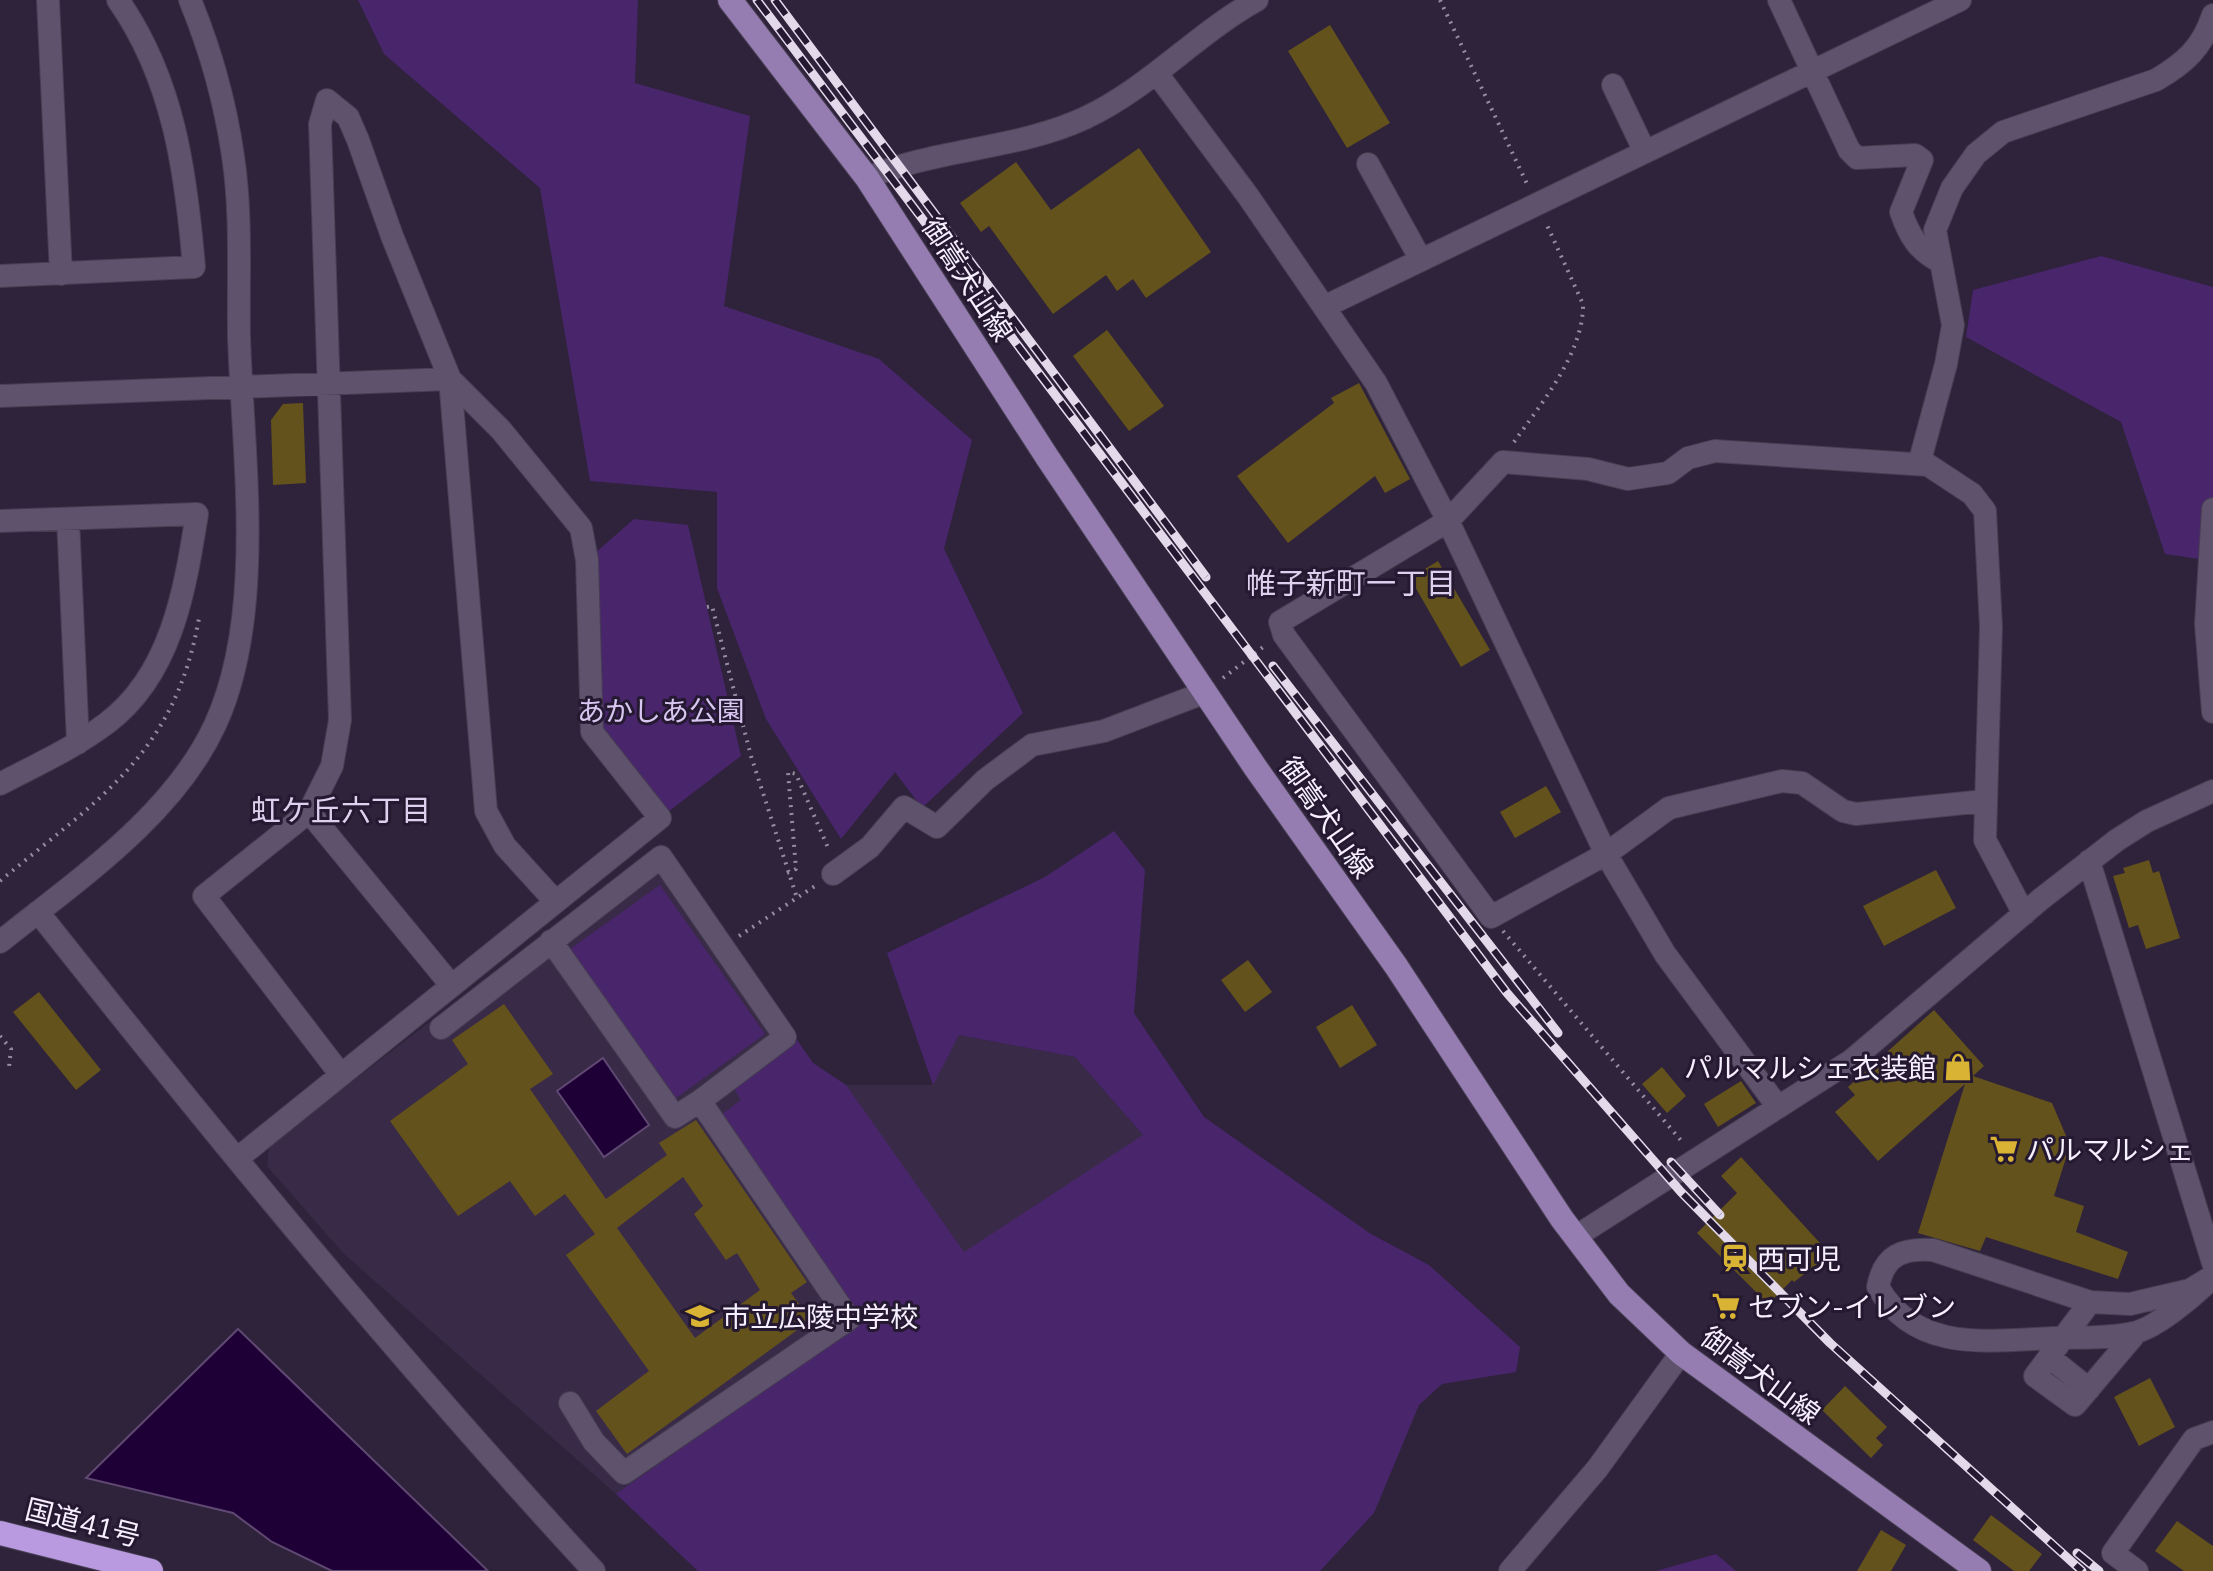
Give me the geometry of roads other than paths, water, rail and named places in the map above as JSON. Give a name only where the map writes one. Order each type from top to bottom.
[{"type":"highway","name":"国道41号","points":[[0,1533],[151,1571]]},
{"type":"main road","name":"御嵩犬山線","points":[[730,0],[867,178],[1047,457],[1396,966],[1575,1237],[1619,1294],[1681,1353],[1979,1571]]},
{"type":"street","points":[[48,0],[61,274]]},
{"type":"street","points":[[0,276],[194,267],[179,140],[154,62],[118,0]]},
{"type":"street","points":[[0,942],[38,912],[166,797],[215,725],[234,673],[247,591],[234,160],[210,48],[190,0]]},
{"type":"street","points":[[867,178],[919,159],[1045,133],[1086,118],[1158,75],[1257,0]]},
{"type":"street","points":[[1779,0],[1849,150],[1857,158],[1915,155],[1922,160],[1901,212],[1908,232],[1925,254],[1941,262]]},
{"type":"street","points":[[1326,306],[1960,0]]},
{"type":"street","points":[[1919,464],[1946,364],[1953,325],[1935,230],[1942,208],[1976,154],[2003,132],[2156,80],[2194,54],[2213,15]]},
{"type":"street","points":[[1158,75],[1326,306],[1383,396],[1448,521],[1606,854],[1665,954],[1778,1107]]},
{"type":"street","points":[[1613,85],[1645,152]]},
{"type":"street","points":[[341,1075],[204,896],[309,812],[332,766],[340,720],[320,124],[327,100],[348,117],[450,379],[486,811],[505,846],[555,901]]},
{"type":"street","points":[[1368,164],[1421,260]]},
{"type":"street","points":[[0,396],[331,386],[450,379],[501,430],[581,528],[587,560],[592,732],[660,818],[238,1158]]},
{"type":"street","points":[[1985,801],[1856,814],[1843,811],[1802,783],[1782,781],[1669,808],[1606,854],[1491,917],[1284,635],[1280,622],[1448,521],[1503,462],[1588,469],[1628,479],[1668,473],[1688,458],[1715,451],[1928,465],[1972,494],[1985,511],[1991,627],[1985,840],[2024,914]]},
{"type":"street","points":[[2213,509],[2206,624],[2213,712]]},
{"type":"street","points":[[0,521],[197,514],[179,611],[159,660],[134,696],[109,721],[78,743],[0,784]]},
{"type":"street","points":[[68,519],[78,743]]},
{"type":"street","points":[[836,872],[870,847],[904,807],[937,827],[985,780],[1032,745],[1104,731],[1206,692]]},
{"type":"street","points":[[1575,1237],[1852,1060],[2089,861],[2147,821],[2213,791]]},
{"type":"street","points":[[309,812],[451,985]]},
{"type":"street","points":[[441,1028],[551,941],[661,857],[726,944],[785,1037],[675,1117],[551,941]]},
{"type":"street","points":[[2089,861],[2213,1263]]},
{"type":"street","points":[[38,912],[444,1405],[594,1571]]},
{"type":"street","points":[[570,1403],[594,1442],[624,1473],[849,1319],[700,1101]]},
{"type":"street","points":[[2136,1333],[1978,1342],[1940,1338],[1905,1321],[1886,1302],[1878,1287],[1881,1269],[1896,1253],[1914,1249],[1933,1250],[2090,1302],[2130,1304],[2190,1290],[2213,1277]]},
{"type":"street","points":[[2090,1302],[2049,1357],[2089,1389],[2136,1333],[2194,1297],[2213,1277]]},
{"type":"street","points":[[1510,1571],[1597,1469],[1681,1353]]},
{"type":"street","points":[[2137,1571],[2113,1553],[2194,1439],[2213,1432]]},
{"type":"railway","points":[[757,0],[1507,993],[1681,1192],[1830,1343],[2082,1571]]},
{"type":"railway","points":[[775,0],[1206,577]]},
{"type":"railway","points":[[1273,666],[1558,1033]]},
{"type":"railway","points":[[1671,1162],[1720,1215]]},
{"type":"railway","points":[[2077,1553],[2099,1571]]},
{"type":"place","name":"パルマルシェ衣装館","points":[[1958,1067]]},
{"type":"place","name":"パルマルシェ","points":[[2004,1149]]},
{"type":"place","name":"西可児","points":[[1735,1258]]},
{"type":"place","name":"セブン-イレブン","points":[[1726,1306]]},
{"type":"place","name":"市立広陵中学校","points":[[700,1316]]},
{"type":"district","name":"帷子新町一丁目","points":[[1351,583]]},
{"type":"district","name":"虹ケ丘六丁目","points":[[341,810]]},
{"type":"park label","name":"あかしあ公園","points":[[661,710]]}]
